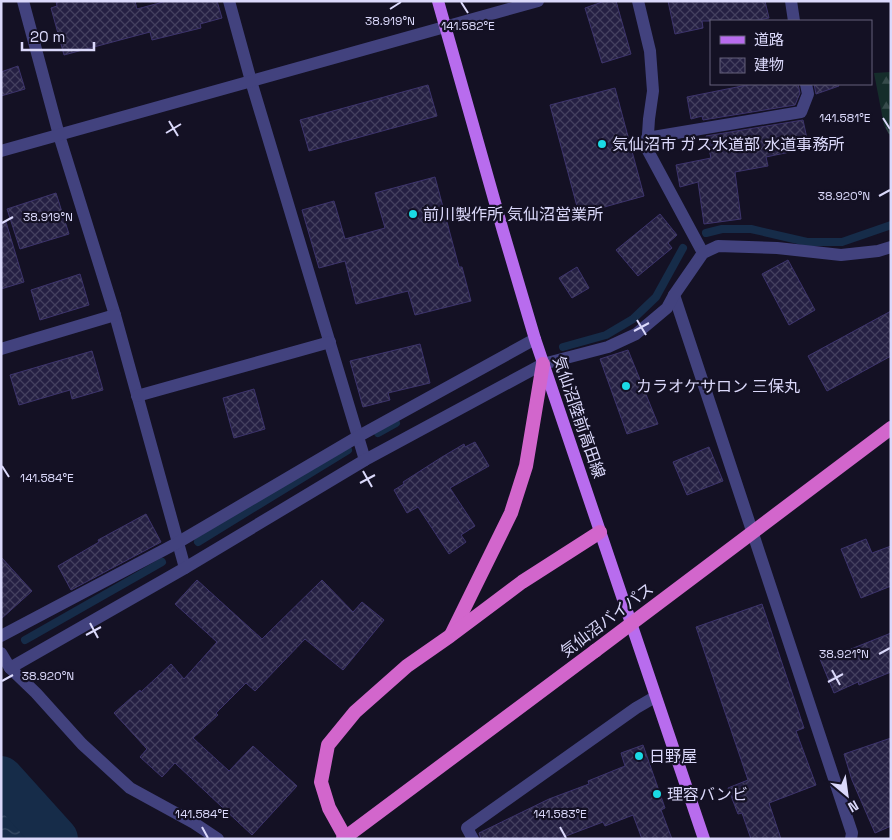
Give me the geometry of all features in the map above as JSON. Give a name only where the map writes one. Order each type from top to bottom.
[{"type":"highway","points":[[450,636],[511,513],[526,466],[544,364]]},
{"type":"highway","name":"気仙沼バイパス","points":[[344,838],[891,428]]},
{"type":"highway","points":[[344,838],[329,808],[321,782],[328,745],[355,712],[407,666],[522,582],[600,532]]},
{"type":"main road","name":"気仙沼陸前高田線","points":[[438,1],[502,231],[535,339],[704,839]]},
{"type":"street","points":[[23,1],[59,135],[115,314],[185,568]]},
{"type":"street","points":[[229,1],[251,81],[365,460]]},
{"type":"street","points":[[1,151],[538,1]]},
{"type":"street","points":[[638,1],[650,51],[653,91],[647,149],[703,254]]},
{"type":"street","points":[[791,1],[794,20]]},
{"type":"street","points":[[648,138],[801,112],[808,94],[806,85]]},
{"type":"street","points":[[10,668],[185,568],[365,460],[544,364],[608,347],[636,334],[667,308],[703,254],[718,246],[777,248],[841,255],[878,251],[891,247]]},
{"type":"street","points":[[674,295],[852,833],[851,839]]},
{"type":"street","points":[[1,349],[115,314]]},
{"type":"street","points":[[1,636],[177,543],[359,436],[535,339]]},
{"type":"street","points":[[137,396],[330,342]]},
{"type":"street","points":[[1,653],[10,668],[36,693],[82,744],[130,788],[194,822],[218,839]]},
{"type":"street","points":[[473,839],[467,828],[636,708],[655,698]]},
{"type":"green space","points":[[891,72],[891,138],[884,125],[874,73]]},
{"type":"water","points":[[1,791],[46,839],[1,839]]},
{"type":"building","points":[[56,1],[135,1],[137,9],[167,1],[217,1],[222,18],[200,24],[201,28],[152,40],[150,32],[64,55],[51,8],[57,6]]},
{"type":"building","points":[[605,1],[616,1],[631,54],[602,63],[585,8]]},
{"type":"building","points":[[668,1],[765,1],[769,18],[758,20],[702,21],[703,28],[675,34]]},
{"type":"building","points":[[18,66],[25,89],[1,96],[1,72]]},
{"type":"building","points":[[428,85],[437,116],[309,151],[300,120]]},
{"type":"building","points":[[747,85],[798,85],[800,93],[795,105],[703,120],[702,116],[691,119],[687,97]]},
{"type":"building","points":[[814,85],[839,86],[816,94]]},
{"type":"building","points":[[615,88],[644,196],[579,214],[550,105]]},
{"type":"building","points":[[803,120],[809,148],[766,157],[768,166],[735,172],[741,219],[704,224],[698,182],[680,187],[676,165],[711,158],[706,136]]},
{"type":"building","points":[[435,177],[459,267],[462,267],[471,301],[415,315],[408,291],[356,304],[345,261],[319,268],[302,210],[334,201],[345,239],[385,228],[375,193]]},
{"type":"building","points":[[56,193],[69,234],[20,249],[7,209]]},
{"type":"building","points":[[660,214],[677,235],[668,243],[672,248],[638,276],[616,250]]},
{"type":"building","points":[[6,222],[24,282],[1,289],[1,223]]},
{"type":"building","points":[[788,260],[815,310],[789,325],[762,274]]},
{"type":"building","points":[[577,267],[589,288],[572,298],[559,278]]},
{"type":"building","points":[[80,274],[89,305],[40,320],[31,290]]},
{"type":"building","points":[[891,311],[891,356],[827,391],[808,356]]},
{"type":"building","points":[[420,344],[430,383],[388,393],[390,400],[363,407],[350,361]]},
{"type":"building","points":[[628,350],[658,424],[627,434],[600,359]]},
{"type":"building","points":[[92,351],[103,390],[72,399],[70,390],[19,405],[10,375]]},
{"type":"building","points":[[254,389],[265,429],[234,438],[223,398]]},
{"type":"building","points":[[475,442],[489,466],[450,488],[475,526],[461,535],[466,542],[449,554],[418,507],[407,513],[394,490],[442,457],[464,444],[465,447]]},
{"type":"building","points":[[709,447],[723,481],[687,495],[673,462]]},
{"type":"building","points":[[146,514],[161,542],[71,590],[58,566],[99,542],[98,540]]},
{"type":"building","points":[[866,539],[872,553],[891,546],[891,586],[861,598],[841,549]]},
{"type":"building","points":[[1,557],[32,591],[1,619]]},
{"type":"building","points":[[197,580],[262,639],[322,580],[353,612],[362,602],[384,620],[343,670],[305,639],[255,691],[246,683],[216,713],[218,715],[193,738],[229,771],[253,746],[297,786],[252,835],[175,763],[162,777],[140,757],[147,749],[114,713],[140,690],[141,692],[171,664],[184,679],[217,642],[175,604]]},
{"type":"building","points":[[762,604],[804,728],[796,731],[816,785],[769,803],[781,839],[751,839],[742,813],[738,814],[728,788],[748,780],[696,627]]},
{"type":"building","points":[[891,633],[891,672],[859,685],[858,682],[834,693],[820,659],[840,650],[841,653]]},
{"type":"building","points":[[891,738],[891,826],[875,833],[852,780],[844,754]]},
{"type":"building","points":[[643,745],[665,808],[661,810],[672,839],[642,839],[633,815],[605,826],[603,822],[558,839],[481,839],[479,833],[549,799],[589,784],[588,781],[625,766],[621,753]]},
{"type":"waterway","points":[[706,233],[722,229],[751,229],[807,242],[842,242],[891,225]]},
{"type":"waterway","points":[[563,347],[606,335],[633,319],[656,297],[683,248]]},
{"type":"waterway","points":[[378,433],[396,423]]},
{"type":"waterway","points":[[198,542],[348,450]]},
{"type":"waterway","points":[[25,640],[162,562]]},
{"type":"waterway","points":[[1,778],[56,839]]},
{"type":"place","name":"気仙沼市 ガス水道部 水道事務所","points":[[602,144]]},
{"type":"place","name":"前川製作所 気仙沼営業所","points":[[413,214]]},
{"type":"place","name":"カラオケサロン 三保丸","points":[[626,386]]},
{"type":"place","name":"日野屋","points":[[639,756]]},
{"type":"place","name":"理容バンビ","points":[[657,794]]}]
